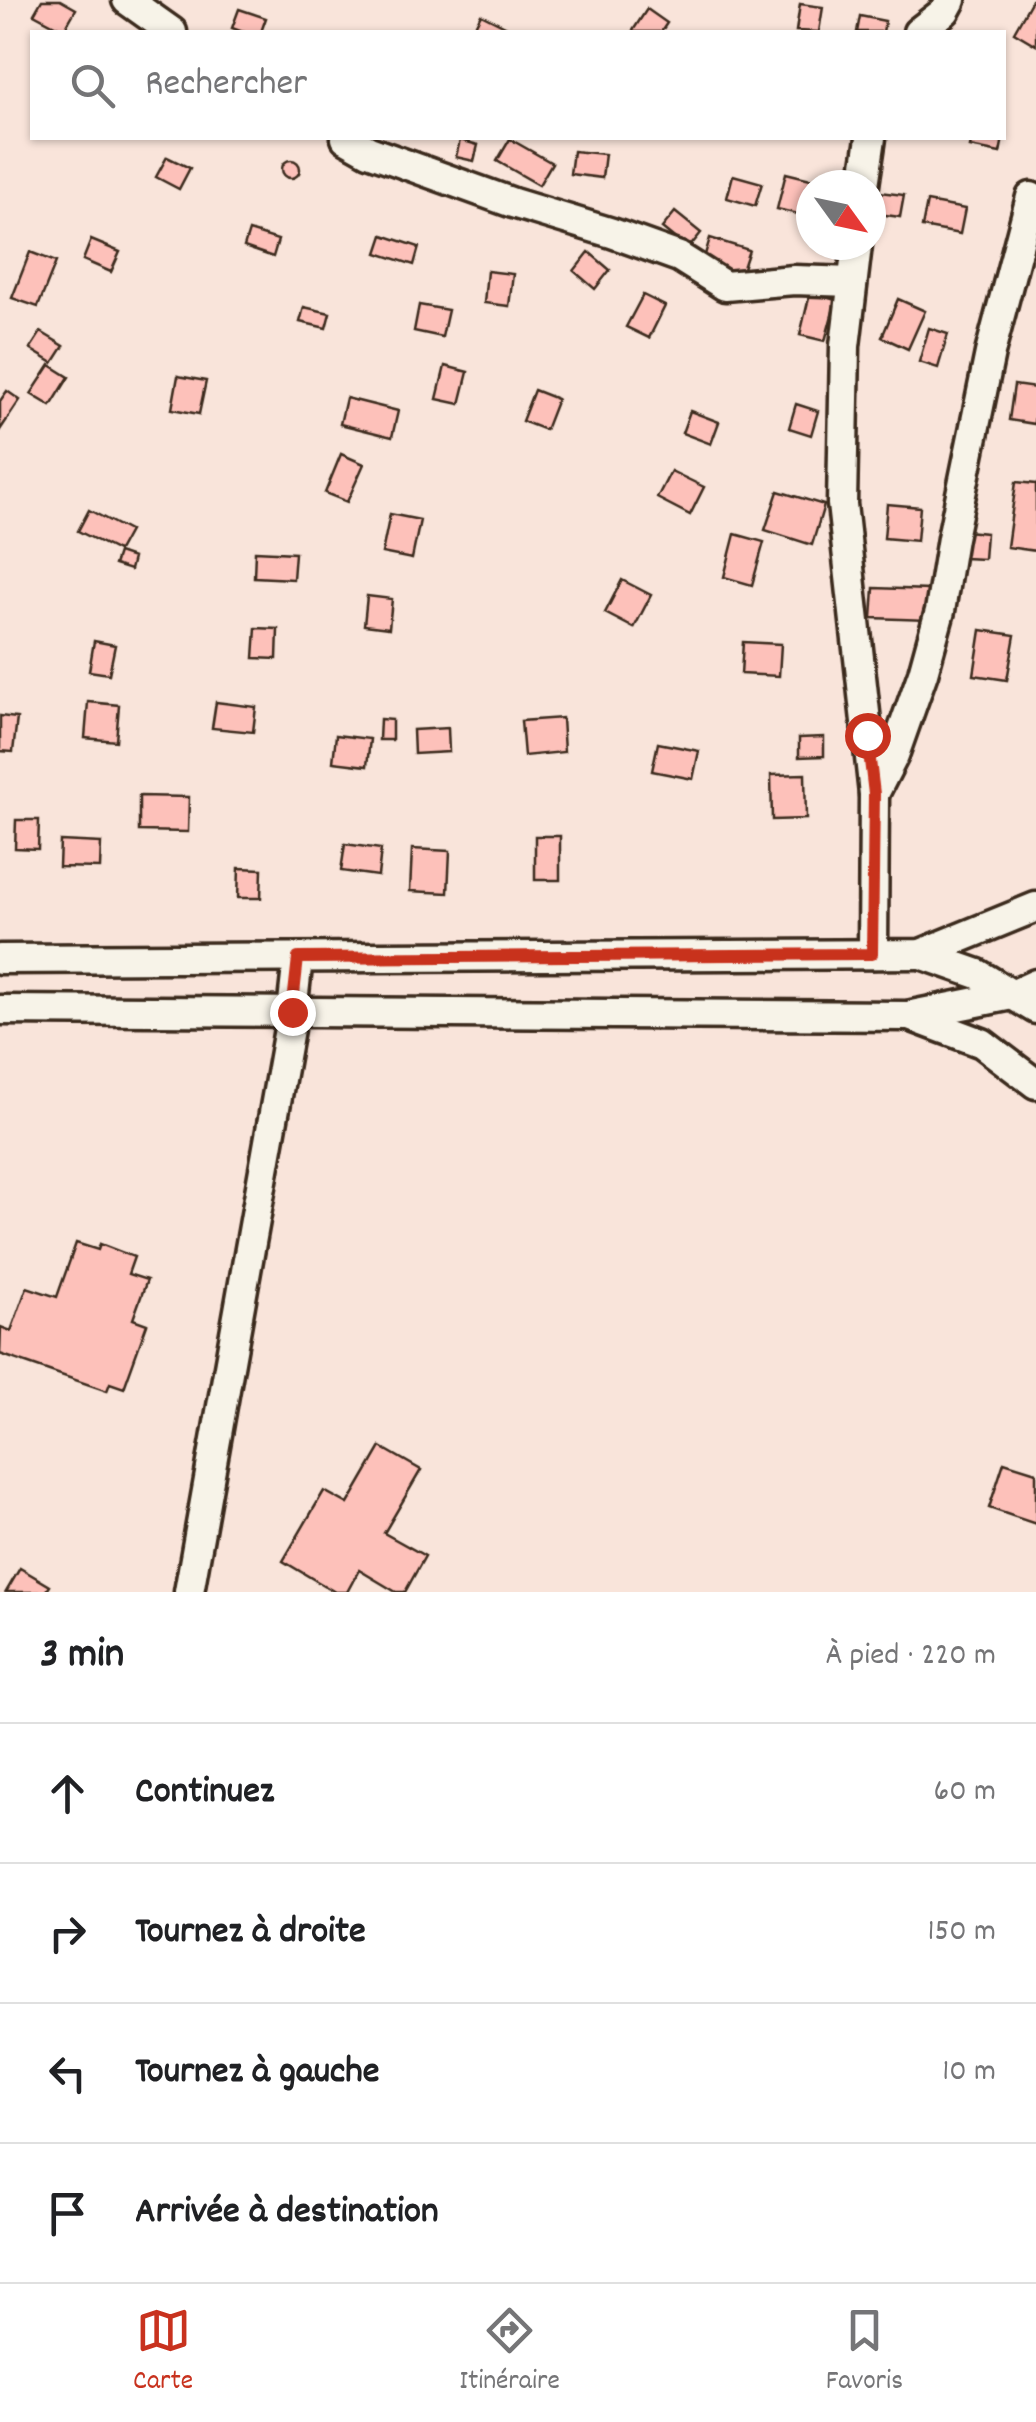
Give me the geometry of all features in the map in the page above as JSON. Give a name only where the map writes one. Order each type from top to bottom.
[{"type":"street","points":[[127,0],[169,30]]},
{"type":"street","points":[[920,30],[951,0]]},
{"type":"street","points":[[349,140],[368,151],[513,204],[680,256],[725,286],[794,280],[852,282]]},
{"type":"street","points":[[866,170],[871,140]]},
{"type":"street","points":[[874,794],[894,755],[940,611],[990,354],[1031,198]]},
{"type":"street","points":[[855,260],[845,346],[842,504],[874,794],[872,954]]},
{"type":"street","points":[[922,954],[1036,907]]},
{"type":"street","points":[[0,959],[922,954],[1028,996]]},
{"type":"street","points":[[189,1592],[292,1012],[298,958]]},
{"type":"street","points":[[0,1010],[910,1016],[1028,996]]},
{"type":"street","points":[[910,1016],[982,1043],[1036,1084]]},
{"type":"building","points":[[42,0],[60,0],[76,9],[64,30],[34,14]]},
{"type":"building","points":[[1032,0],[1036,0],[1036,45],[1014,32]]},
{"type":"building","points":[[800,4],[823,7],[819,30],[796,30]]},
{"type":"building","points":[[239,9],[266,18],[262,30],[232,28]]},
{"type":"building","points":[[647,9],[667,23],[662,30],[633,30]]},
{"type":"building","points":[[481,14],[511,29],[484,30],[475,26]]},
{"type":"building","points":[[860,16],[885,21],[883,30],[857,30]]},
{"type":"building","points":[[460,140],[478,145],[474,161],[456,157]]},
{"type":"building","points":[[512,140],[552,163],[539,185],[497,161]]},
{"type":"building","points":[[972,140],[1003,140],[1000,153],[970,147]]},
{"type":"building","points":[[573,151],[605,154],[602,178],[570,174]]},
{"type":"building","points":[[167,157],[190,168],[179,189],[156,177]]},
{"type":"building","points":[[291,160],[300,169],[291,178],[282,169]]},
{"type":"building","points":[[786,173],[796,175],[796,213],[777,209]]},
{"type":"building","points":[[733,175],[762,183],[755,206],[727,198]]},
{"type":"building","points":[[886,193],[904,195],[900,217],[886,215]]},
{"type":"building","points":[[927,202],[965,209],[960,234],[922,227]]},
{"type":"building","points":[[675,212],[701,233],[688,249],[662,228]]},
{"type":"building","points":[[249,231],[278,240],[273,257],[244,247]]},
{"type":"building","points":[[383,235],[419,247],[414,265],[377,253]]},
{"type":"building","points":[[710,238],[749,250],[740,277],[702,265]]},
{"type":"building","points":[[91,240],[120,252],[111,272],[83,260]]},
{"type":"building","points":[[30,252],[56,262],[38,307],[12,298]]},
{"type":"building","points":[[589,252],[610,270],[595,289],[574,271]]},
{"type":"building","points":[[487,271],[513,274],[509,306],[484,303]]},
{"type":"building","points":[[810,293],[836,300],[825,341],[800,335]]},
{"type":"building","points":[[643,295],[665,306],[649,338],[626,327]]},
{"type":"building","points":[[898,299],[925,311],[908,349],[882,337]]},
{"type":"building","points":[[419,305],[448,310],[442,337],[414,331]]},
{"type":"building","points":[[304,307],[330,313],[326,328],[300,322]]},
{"type":"building","points":[[929,328],[948,334],[938,368],[919,362]]},
{"type":"building","points":[[41,332],[64,346],[53,363],[30,349]]},
{"type":"building","points":[[50,365],[69,377],[51,406],[31,394]]},
{"type":"building","points":[[445,366],[468,372],[460,404],[437,399]]},
{"type":"building","points":[[178,376],[206,381],[199,414],[172,409]]},
{"type":"building","points":[[1014,385],[1036,388],[1034,424],[1009,420]]},
{"type":"building","points":[[534,390],[557,399],[545,430],[522,421]]},
{"type":"building","points":[[7,391],[20,400],[0,430],[0,401]]},
{"type":"building","points":[[346,398],[398,411],[392,437],[340,424]]},
{"type":"building","points":[[796,404],[818,411],[811,435],[789,428]]},
{"type":"building","points":[[690,411],[719,422],[711,444],[682,433]]},
{"type":"building","points":[[341,454],[364,464],[347,502],[325,493]]},
{"type":"building","points":[[671,471],[704,487],[690,515],[657,498]]},
{"type":"building","points":[[1016,482],[1036,484],[1036,551],[1007,547]]},
{"type":"building","points":[[778,491],[824,505],[812,545],[765,530]]},
{"type":"building","points":[[887,504],[920,507],[917,541],[884,538]]},
{"type":"building","points":[[89,510],[129,531],[118,551],[78,531]]},
{"type":"building","points":[[390,514],[420,520],[412,559],[382,553]]},
{"type":"building","points":[[965,531],[986,533],[984,559],[963,558]]},
{"type":"building","points":[[735,534],[764,542],[752,585],[724,577]]},
{"type":"building","points":[[255,551],[295,553],[293,579],[254,577]]},
{"type":"building","points":[[118,553],[133,558],[130,570],[114,565]]},
{"type":"building","points":[[622,580],[651,595],[634,628],[605,613]]},
{"type":"building","points":[[874,588],[929,590],[928,620],[872,618]]},
{"type":"building","points":[[367,596],[392,599],[389,628],[364,625]]},
{"type":"building","points":[[256,628],[278,629],[277,659],[254,658]]},
{"type":"building","points":[[981,630],[1015,635],[1007,680],[974,675]]},
{"type":"building","points":[[94,641],[115,645],[109,674],[89,671]]},
{"type":"building","points":[[743,642],[781,644],[779,676],[741,674]]},
{"type":"building","points":[[88,702],[119,705],[116,741],[85,738]]},
{"type":"building","points":[[216,702],[256,707],[253,732],[212,728]]},
{"type":"building","points":[[0,716],[17,718],[13,752],[0,751]]},
{"type":"building","points":[[562,718],[564,752],[524,756],[521,721]]},
{"type":"building","points":[[380,719],[392,720],[392,740],[379,740]]},
{"type":"building","points":[[448,728],[449,752],[414,754],[413,730]]},
{"type":"building","points":[[336,735],[370,739],[367,766],[333,762]]},
{"type":"building","points":[[824,737],[824,756],[799,757],[799,738]]},
{"type":"building","points":[[658,743],[699,751],[693,779],[652,771]]},
{"type":"building","points":[[805,774],[806,819],[772,820],[771,775]]},
{"type":"building","points":[[139,796],[189,797],[188,832],[139,831]]},
{"type":"building","points":[[16,820],[39,820],[38,849],[15,848]]},
{"type":"building","points":[[535,836],[560,836],[560,880],[535,880]]},
{"type":"building","points":[[60,841],[101,843],[100,868],[59,867]]},
{"type":"building","points":[[345,844],[381,849],[378,876],[341,871]]},
{"type":"building","points":[[412,849],[450,851],[448,893],[410,891]]},
{"type":"building","points":[[239,868],[262,869],[261,898],[238,898]]},
{"type":"building","points":[[76,1243],[98,1250],[100,1244],[134,1257],[128,1274],[147,1280],[133,1319],[147,1324],[124,1388],[110,1383],[107,1391],[0,1354],[1,1327],[11,1331],[27,1287],[57,1297]]},
{"type":"building","points":[[381,1447],[421,1470],[384,1533],[425,1556],[405,1592],[396,1592],[359,1570],[347,1592],[335,1592],[283,1561],[324,1491],[348,1504]]},
{"type":"building","points":[[1004,1462],[1036,1472],[1036,1524],[989,1508]]},
{"type":"building","points":[[20,1568],[50,1586],[46,1592],[6,1592]]},
{"type":"route","points":[[292,1012],[298,958],[872,954],[874,794],[867,735]]}]
